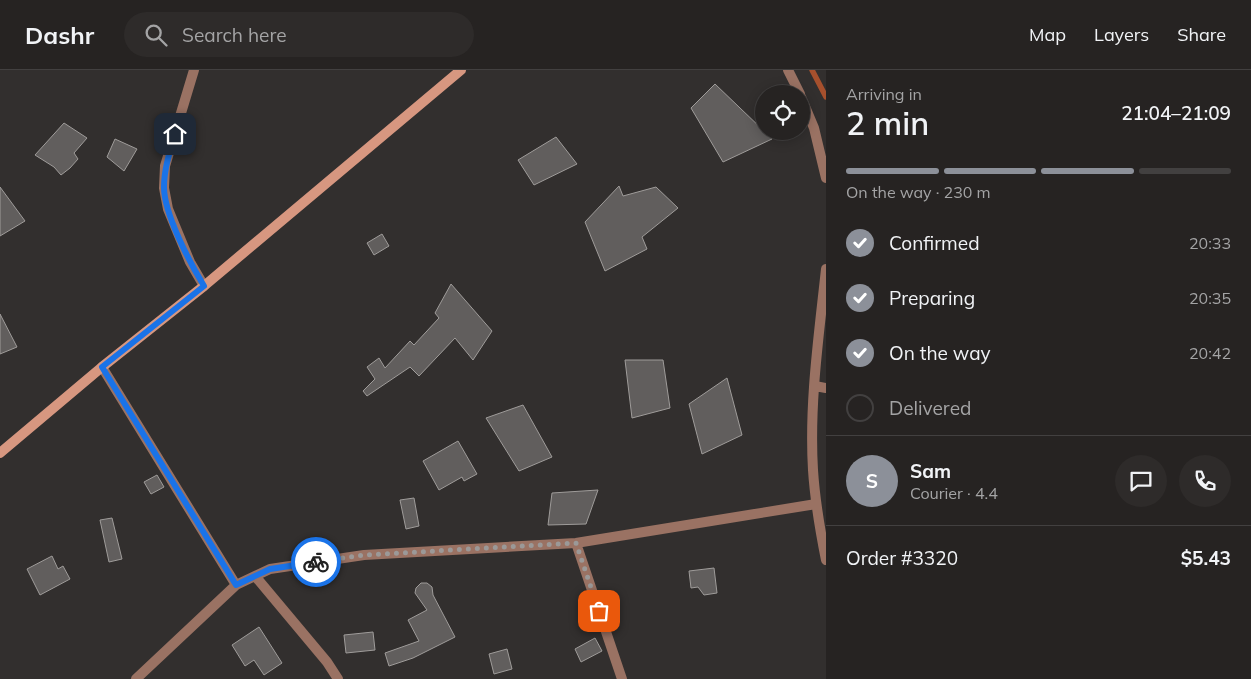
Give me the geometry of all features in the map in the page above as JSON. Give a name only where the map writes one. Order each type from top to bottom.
[{"type":"main road","points":[[0,453],[102,367],[204,286],[461,70]]},
{"type":"street","points":[[194,70],[166,166],[164,188],[168,209],[190,262],[204,286]]},
{"type":"street","points":[[788,70],[795,85]]},
{"type":"street","points":[[810,119],[826,178]]},
{"type":"street","points":[[826,269],[813,408],[813,468],[816,504],[822,523],[826,560]]},
{"type":"street","points":[[102,367],[236,585]]},
{"type":"street","points":[[815,386],[826,388]]},
{"type":"street","points":[[136,679],[236,585],[270,569],[364,555],[576,543],[816,504]]},
{"type":"street","points":[[576,543],[622,679]]},
{"type":"street","points":[[255,576],[327,662],[338,679]]},
{"type":"building","points":[[715,84],[755,123],[755,140],[770,140],[723,162],[691,108]]},
{"type":"building","points":[[64,123],[87,138],[74,153],[78,159],[61,175],[54,167],[35,155]]},
{"type":"building","points":[[556,137],[577,164],[534,185],[518,160]]},
{"type":"building","points":[[115,139],[137,149],[124,171],[107,157]]},
{"type":"building","points":[[619,186],[623,196],[656,187],[678,208],[642,237],[647,249],[605,271],[585,222]]},
{"type":"building","points":[[0,187],[25,221],[0,236]]},
{"type":"building","points":[[382,234],[389,246],[374,255],[367,243]]},
{"type":"building","points":[[451,284],[492,331],[473,360],[455,338],[419,376],[410,367],[367,396],[363,391],[375,379],[367,367],[379,358],[385,368],[410,341],[414,345],[439,318],[435,313]]},
{"type":"building","points":[[0,314],[17,347],[0,354]]},
{"type":"building","points":[[625,360],[663,360],[670,408],[632,418]]},
{"type":"building","points":[[727,378],[742,435],[702,454],[689,404]]},
{"type":"building","points":[[523,405],[552,457],[519,471],[486,418]]},
{"type":"building","points":[[458,441],[477,474],[464,481],[462,477],[439,490],[423,461]]},
{"type":"building","points":[[157,475],[164,487],[151,494],[144,482]]},
{"type":"building","points":[[598,490],[586,524],[548,525],[552,493]]},
{"type":"building","points":[[414,498],[419,526],[406,529],[400,500]]},
{"type":"building","points":[[112,518],[122,559],[109,562],[100,520]]},
{"type":"building","points":[[52,556],[58,569],[63,566],[70,579],[40,595],[27,569]]},
{"type":"building","points":[[714,568],[717,593],[704,595],[698,587],[691,588],[689,571]]},
{"type":"building","points":[[421,583],[427,583],[432,587],[433,595],[455,637],[413,658],[389,666],[385,653],[419,641],[408,620],[427,610],[415,593],[416,588]]},
{"type":"building","points":[[259,627],[282,663],[264,675],[254,660],[245,666],[232,645]]},
{"type":"building","points":[[373,632],[375,650],[346,653],[344,635]]},
{"type":"building","points":[[595,638],[602,651],[581,662],[575,649]]},
{"type":"building","points":[[507,649],[512,669],[494,674],[489,654]]},
{"type":"waterway","points":[[812,70],[826,97]]},
{"type":"way so far","points":[[316,562],[364,555],[576,543],[599,611]]},
{"type":"route","points":[[175,134],[166,166],[164,188],[168,209],[190,262],[204,286],[102,367],[236,585],[270,569],[316,562]]}]
